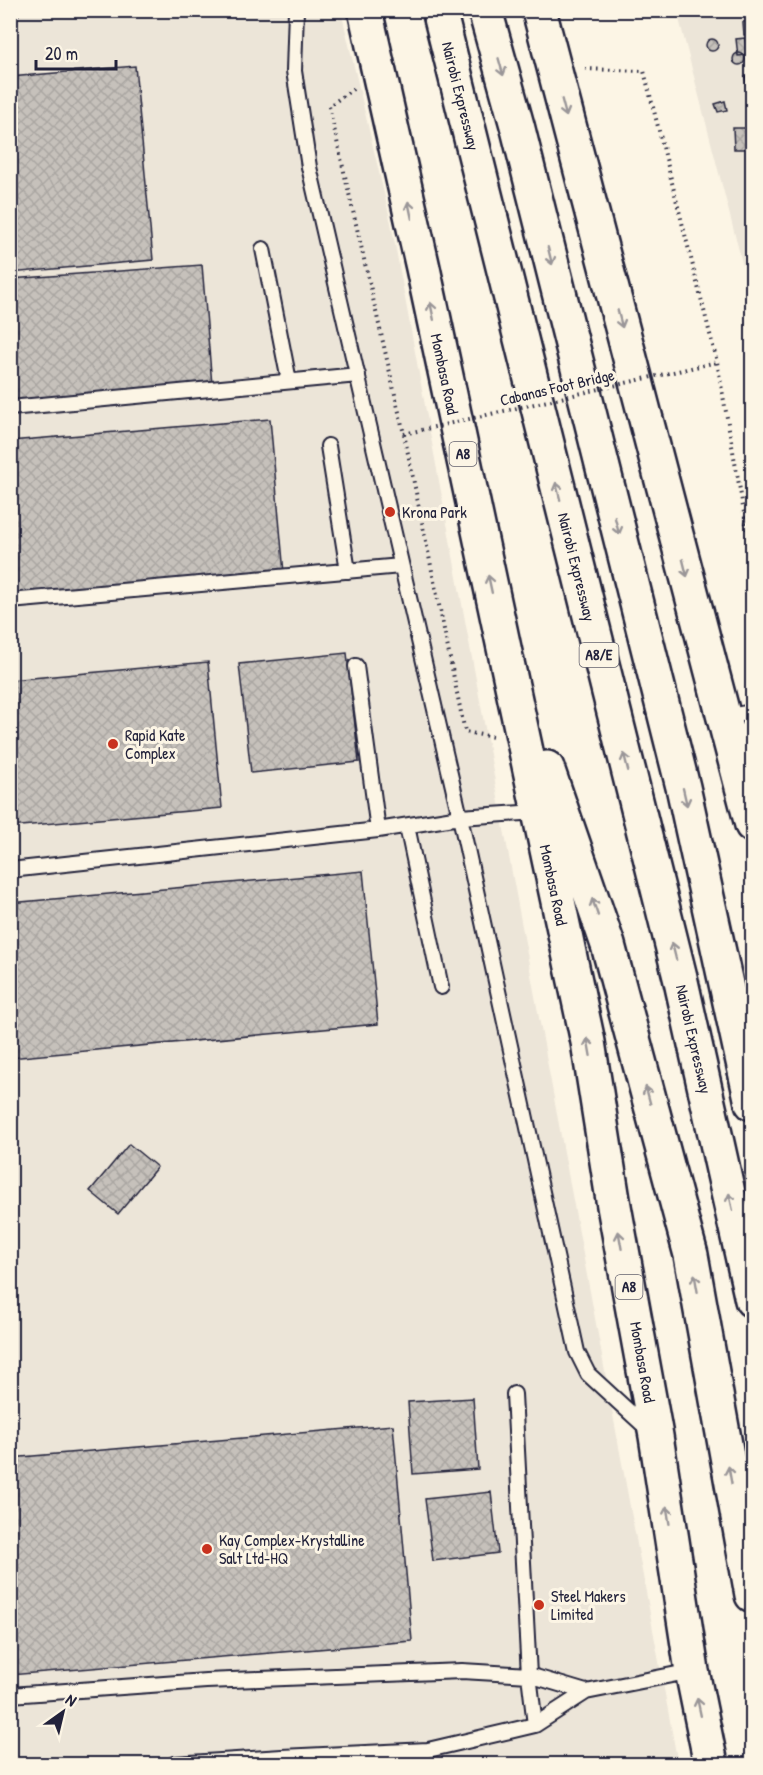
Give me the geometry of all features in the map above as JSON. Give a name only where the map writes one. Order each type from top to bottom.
[{"type":"highway","name":"Mombasa Road","points":[[365,10],[588,1042],[614,1206],[656,1436],[692,1671],[711,1764]]},
{"type":"highway","name":"Nairobi Expressway","points":[[439,10],[680,977],[753,1300]]},
{"type":"highway","points":[[485,10],[518,129],[683,787],[753,1103]]},
{"type":"highway","points":[[539,10],[738,714],[737,749],[753,825]]},
{"type":"highway","points":[[502,641],[608,945],[691,1255],[753,1595]]},
{"type":"lane","points":[[296,10],[294,71],[309,167],[460,817],[577,1353],[588,1374],[656,1436]]},
{"type":"lane","points":[[263,249],[289,381]]},
{"type":"lane","points":[[10,408],[358,375]]},
{"type":"lane","points":[[328,446],[348,571]]},
{"type":"lane","points":[[10,601],[401,566]]},
{"type":"lane","points":[[356,666],[378,830]]},
{"type":"lane","points":[[10,870],[378,830],[460,817],[538,812]]},
{"type":"lane","points":[[406,826],[441,987]]},
{"type":"lane","points":[[514,1394],[529,1675],[535,1725]]},
{"type":"lane","points":[[10,1695],[206,1681],[462,1671],[529,1675],[586,1692]]},
{"type":"lane","points":[[174,1764],[282,1756],[428,1750],[535,1725],[586,1692],[692,1671]]},
{"type":"path","points":[[379,69],[329,106],[404,434],[465,732],[523,742]]},
{"type":"path","points":[[554,69],[644,71],[717,362],[753,557]]},
{"type":"path","name":"Cabanas Foot Bridge","points":[[404,434],[717,362]]},
{"type":"shaded area","points":[[11,11],[341,11],[391,223],[678,1764],[11,1764]]},
{"type":"shaded area","points":[[677,11],[752,11],[752,301]]},
{"type":"building","points":[[752,21],[752,34],[744,35],[743,22]]},
{"type":"building","points":[[745,38],[747,55],[738,56],[736,39]]},
{"type":"building","points":[[714,39],[718,45],[714,51],[710,51],[706,43]]},
{"type":"building","points":[[739,53],[745,59],[739,65],[733,59]]},
{"type":"building","points":[[135,66],[153,260],[10,273],[10,77]]},
{"type":"building","points":[[752,76],[752,94],[748,95],[745,77]]},
{"type":"building","points":[[725,101],[727,110],[718,112],[715,104]]},
{"type":"building","points":[[733,128],[746,128],[746,149],[734,149]]},
{"type":"building","points":[[202,265],[212,385],[10,401],[10,279]]},
{"type":"building","points":[[270,419],[284,573],[10,597],[10,441]]},
{"type":"building","points":[[347,653],[359,762],[251,773],[239,664]]},
{"type":"building","name":"Rapid Kate Complex","points":[[208,662],[222,808],[10,827],[10,680]]},
{"type":"building","points":[[363,871],[378,1024],[10,1058],[10,903]]},
{"type":"building","points":[[129,1144],[157,1167],[118,1214],[90,1191]]},
{"type":"building","points":[[473,1398],[478,1469],[413,1474],[408,1402]]},
{"type":"building","name":"Kay Complex-Krystalline Salt Ltd-HQ","points":[[393,1425],[412,1641],[10,1675],[10,1458]]},
{"type":"building","points":[[491,1492],[498,1553],[433,1561],[425,1499]]},
{"type":"place","name":"Krona Park","points":[[390,512]]},
{"type":"place","name":"Rapid Kate Complex","points":[[113,744]]},
{"type":"place","name":"Kay Complex-Krystalline Salt Ltd-HQ","points":[[207,1549]]},
{"type":"place","name":"Steel Makers Limited","points":[[539,1605]]}]
